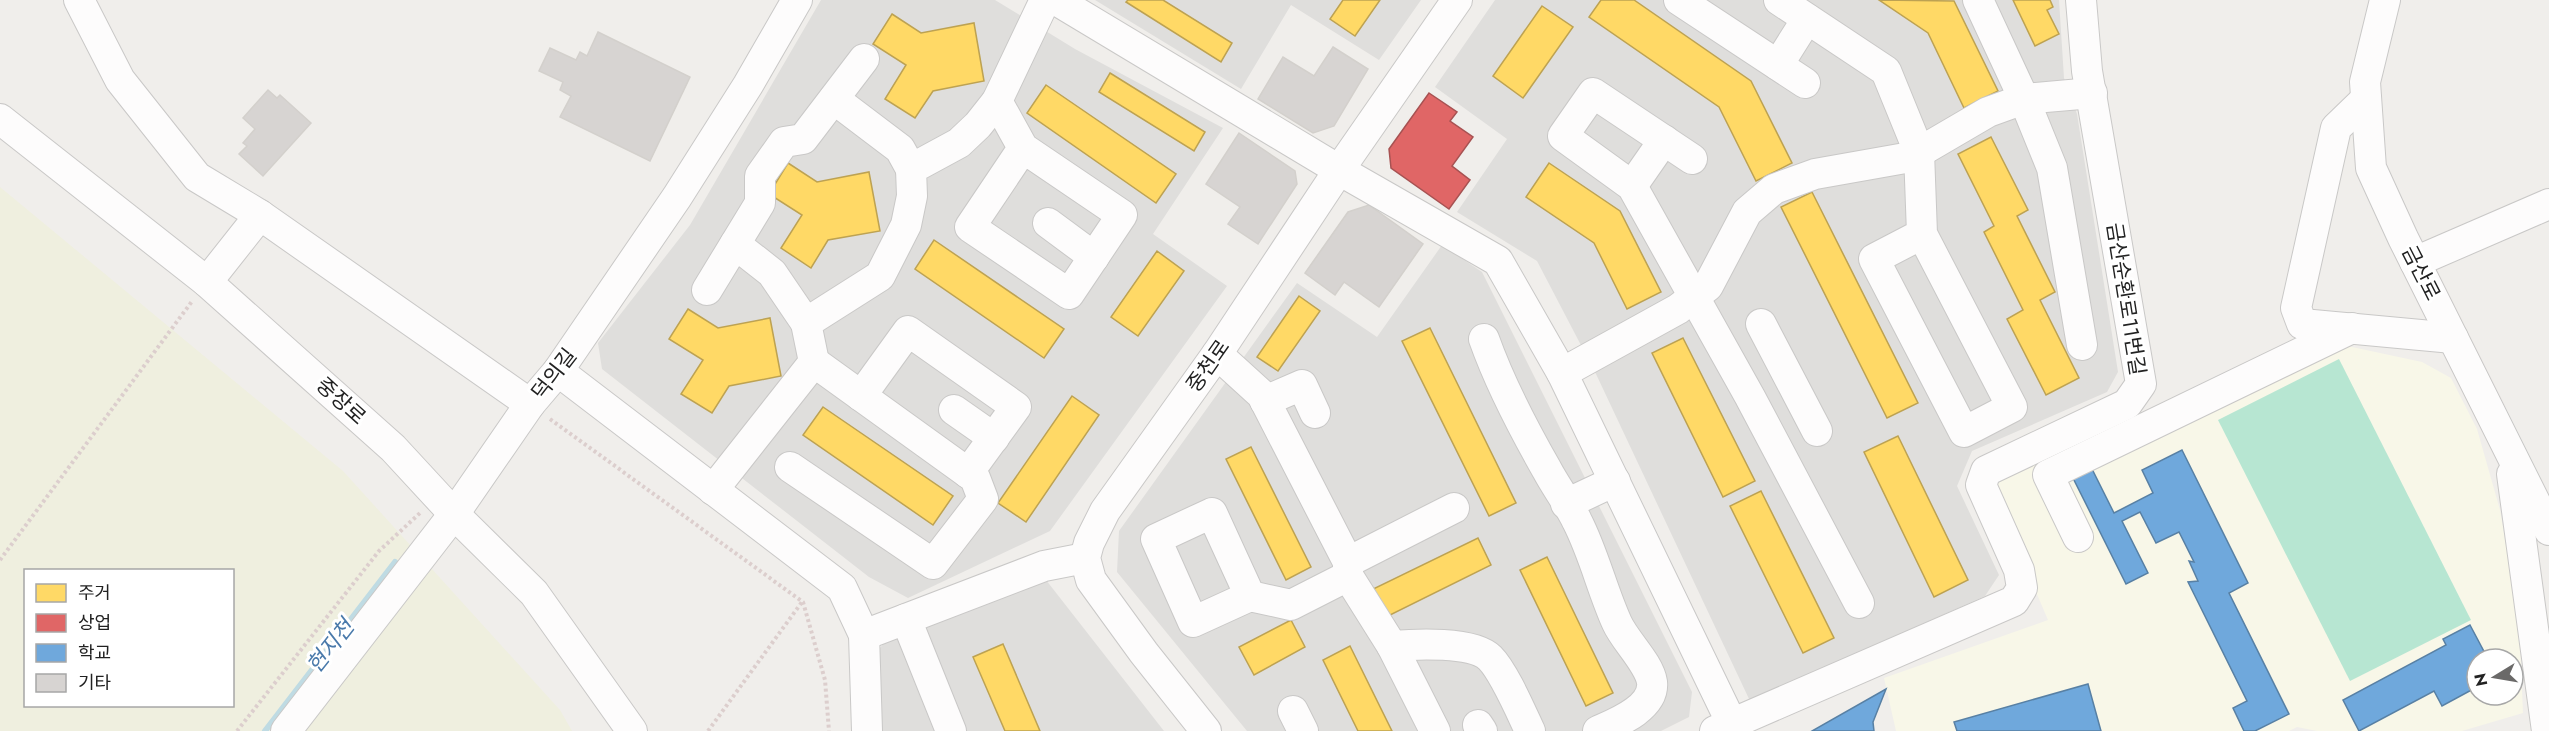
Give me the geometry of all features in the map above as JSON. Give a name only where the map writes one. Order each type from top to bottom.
[{"type":"street","points":[[79,0],[120,81],[197,177],[260,215],[530,404]]},
{"type":"street","name":"덕의길","points":[[286,731],[446,505],[558,371],[683,187],[748,85],[797,0]]},
{"type":"street","points":[[911,169],[958,143],[978,125],[997,101],[1045,0]]},
{"type":"street","points":[[1056,0],[1339,170],[1498,261],[1562,373],[1615,481],[1724,727]]},
{"type":"street","name":"중천로","points":[[1085,558],[1089,543],[1105,511],[1217,354],[1339,170],[1457,0]]},
{"type":"street","points":[[1679,0],[1805,83]]},
{"type":"street","points":[[1779,0],[1886,71],[1919,152],[1922,234],[2012,407],[1964,432],[1874,259],[1922,234]]},
{"type":"street","points":[[1978,0],[2024,99],[2052,168],[2082,345]]},
{"type":"street","name":"금산순환로11번길","points":[[1724,727],[2014,601],[2022,588],[2019,570],[1981,485],[1986,471],[2127,404],[2141,384],[2087,71],[2081,0]]},
{"type":"street","name":"금산로","points":[[2385,0],[2365,82],[2371,168],[2415,262],[2549,530]]},
{"type":"street","points":[[1778,65],[1807,19]]},
{"type":"street","points":[[707,290],[760,203],[760,176],[784,142],[803,140],[864,59]]},
{"type":"street","points":[[1692,159],[1593,93],[1563,136],[1632,186],[1750,396],[1859,603]]},
{"type":"street","points":[[1562,373],[1678,309],[1708,286],[1747,212],[1774,189],[1815,174],[1911,157],[1988,112],[2024,99],[2092,93]]},
{"type":"street","points":[[806,323],[880,276],[906,225],[912,196],[911,169],[900,149],[834,99]]},
{"type":"street","points":[[2366,99],[2336,128],[2296,308],[2302,324],[2453,338]]},
{"type":"street","points":[[997,101],[1023,148],[1122,215],[1069,294],[970,227],[1023,148]]},
{"type":"street","name":"중장로","points":[[0,119],[207,282],[393,447],[446,505],[534,593],[632,731]]},
{"type":"street","points":[[1632,186],[1664,140]]},
{"type":"street","points":[[2415,262],[2549,204]]},
{"type":"street","points":[[207,282],[260,215]]},
{"type":"street","points":[[1048,223],[1094,257]]},
{"type":"street","points":[[735,244],[772,273],[806,323],[814,362],[975,478],[983,499],[933,564],[790,467]]},
{"type":"street","points":[[1761,324],[1817,431]]},
{"type":"street","points":[[2078,537],[2048,475],[2352,328]]},
{"type":"street","points":[[861,396],[908,331],[1016,407],[968,473]]},
{"type":"street","points":[[1484,339],[1494,368],[1531,443],[1576,519],[1593,557],[1618,625],[1647,670],[1652,682],[1650,693],[1642,705],[1624,719],[1598,731]]},
{"type":"street","points":[[1217,354],[1262,395],[1348,569],[1392,646],[1435,731]]},
{"type":"street","points":[[713,490],[814,362]]},
{"type":"street","points":[[558,371],[842,588],[864,634],[867,731]]},
{"type":"street","points":[[1750,396],[1788,375]]},
{"type":"street","points":[[1265,401],[1302,385],[1315,413]]},
{"type":"street","points":[[954,410],[994,438]]},
{"type":"street","points":[[2508,447],[2547,731]]},
{"type":"street","points":[[1566,504],[1615,481]]},
{"type":"street","points":[[1250,596],[1291,604],[1454,508]]},
{"type":"street","points":[[864,634],[1044,566],[1085,558],[1091,580],[1103,598],[1206,731]]},
{"type":"street","points":[[906,620],[951,731]]},
{"type":"street","points":[[1392,646],[1420,644],[1477,650],[1484,654],[1490,658],[1506,683],[1530,731]]},
{"type":"path","points":[[0,560],[207,282]]},
{"type":"path","points":[[530,404],[803,602],[825,680],[829,731]]},
{"type":"path","points":[[237,731],[379,550],[446,505]]},
{"type":"path","points":[[708,731],[803,602]]},
{"type":"shaded area","points":[[821,0],[995,0],[1075,49],[1223,128],[1153,234],[1227,286],[1050,531],[908,598],[869,577],[602,369],[598,343],[690,225]]},
{"type":"shaded area","points":[[1095,0],[1421,0],[1379,60],[1291,5],[1241,89]]},
{"type":"shaded area","points":[[1495,0],[2059,0],[2064,78],[2077,114],[2118,372],[2107,392],[1972,451],[1957,486],[1999,575],[1985,596],[1750,701],[1596,374],[1537,261],[1457,212],[1507,139],[1435,87]]},
{"type":"shaded area","points":[[1442,245],[1482,272],[1692,692],[1689,717],[1661,731],[1247,731],[1117,572],[1119,531],[1297,283],[1377,337]]},
{"type":"shaded area","points":[[2310,338],[2422,362],[2451,378],[2477,429],[2500,510],[2519,624],[2520,647],[2465,647],[2465,707],[2523,707],[2523,713],[2462,731],[2317,731],[2297,727],[2289,731],[1896,731],[1884,678],[2048,620],[1993,491],[1999,474],[2168,406]]},
{"type":"shaded area","points":[[1046,580],[1164,731],[876,731],[872,657],[886,641]]},
{"type":"green space","points":[[0,187],[343,471],[560,710],[572,731],[0,731]]},
{"type":"green space","points":[[2339,359],[2471,620],[2350,681],[2218,420]]},
{"type":"building: 주거","points":[[1128,0],[1163,0],[1232,43],[1221,62],[1126,2]]},
{"type":"building: 주거","points":[[1343,0],[1380,0],[1355,36],[1330,19]]},
{"type":"building: 주거","points":[[1601,0],[1634,0],[1751,81],[1792,163],[1756,181],[1719,107],[1589,17]]},
{"type":"building: 주거","points":[[1879,0],[1954,1],[1998,91],[1964,108],[1928,33]]},
{"type":"building: 주거","points":[[2013,0],[2050,0],[2053,7],[2047,10],[2059,34],[2035,46]]},
{"type":"building: 주거","points":[[1542,6],[1573,27],[1523,98],[1493,76]]},
{"type":"building: 주거","points":[[892,14],[921,33],[974,23],[984,81],[933,91],[915,118],[885,99],[906,65],[873,44]]},
{"type":"building: 주거","points":[[1110,73],[1205,132],[1194,151],[1099,92]]},
{"type":"building: 주거","points":[[1046,85],[1176,174],[1156,203],[1027,113]]},
{"type":"building: 주거","points":[[1991,137],[2028,210],[2017,216],[2055,292],[2040,300],[2079,378],[2046,395],[2007,319],[2023,310],[1984,232],[1994,226],[1958,154]]},
{"type":"building: 주거","points":[[788,163],[817,182],[869,172],[880,231],[828,240],[811,268],[781,248],[802,215],[769,194]]},
{"type":"building: 주거","points":[[1549,163],[1620,211],[1661,292],[1627,309],[1594,243],[1526,197]]},
{"type":"building: 주거","points":[[1812,192],[1918,403],[1887,418],[1781,207]]},
{"type":"building: 주거","points":[[934,240],[1064,329],[1044,358],[915,269]]},
{"type":"building: 주거","points":[[1157,251],[1184,271],[1138,336],[1111,317]]},
{"type":"building: 주거","points":[[1299,296],[1320,311],[1278,371],[1257,357]]},
{"type":"building: 주거","points":[[688,309],[718,328],[770,318],[781,376],[729,386],[712,413],[681,394],[703,360],[669,339]]},
{"type":"building: 주거","points":[[1430,328],[1516,503],[1489,516],[1402,341]]},
{"type":"building: 주거","points":[[1683,338],[1755,481],[1723,497],[1652,353]]},
{"type":"building: 주거","points":[[1072,396],[1099,415],[1026,522],[998,503]]},
{"type":"building: 주거","points":[[823,407],[953,496],[933,525],[803,435]]},
{"type":"building: 주거","points":[[1898,436],[1968,580],[1934,597],[1864,452]]},
{"type":"building: 주거","points":[[1251,447],[1311,567],[1286,580],[1226,459]]},
{"type":"building: 주거","points":[[1761,491],[1834,638],[1803,653],[1730,506]]},
{"type":"building: 주거","points":[[1478,538],[1491,565],[1382,619],[1369,591]]},
{"type":"building: 주거","points":[[1547,557],[1613,693],[1586,706],[1520,570]]},
{"type":"building: 주거","points":[[1291,620],[1305,647],[1254,675],[1239,647]]},
{"type":"building: 주거","points":[[1003,644],[1040,731],[1005,731],[973,657]]},
{"type":"building: 주거","points":[[1350,646],[1392,731],[1358,731],[1323,660]]},
{"type":"building: 상업","points":[[1429,93],[1457,112],[1450,121],[1473,137],[1452,166],[1470,180],[1449,209],[1391,168],[1389,149]]},
{"type":"building: 학교","points":[[2182,450],[2248,583],[2229,593],[2289,714],[2255,731],[2244,731],[2233,708],[2247,701],[2188,582],[2198,581],[2189,561],[2194,562],[2179,532],[2156,543],[2140,512],[2122,521],[2148,573],[2126,584],[2069,470],[2088,461],[2114,513],[2153,493],[2142,470]]},
{"type":"building: 학교","points":[[2470,625],[2482,647],[2465,647],[2465,694],[2442,706],[2434,691],[2359,731],[2343,700],[2446,645],[2443,639]]},
{"type":"building: 학교","points":[[2088,684],[2101,731],[1957,731],[1954,722]]},
{"type":"building: 학교","points":[[1886,689],[1873,722],[1874,731],[1812,731]]},
{"type":"building: 기타","points":[[598,32],[690,77],[650,161],[560,117],[571,96],[560,90],[563,82],[539,71],[550,48],[576,60],[580,52],[587,56]]},
{"type":"building: 기타","points":[[1333,47],[1368,69],[1334,126],[1313,133],[1258,99],[1283,57],[1314,76]]},
{"type":"building: 기타","points":[[268,90],[277,98],[280,95],[311,123],[263,176],[239,154],[247,146],[243,143],[255,129],[243,118]]},
{"type":"building: 기타","points":[[1239,133],[1295,171],[1297,184],[1258,244],[1228,224],[1240,207],[1206,184]]},
{"type":"building: 기타","points":[[1369,205],[1423,244],[1379,307],[1344,282],[1335,295],[1305,273],[1348,212]]},
{"type":"waterway","name":"현지천","points":[[265,731],[395,562]]}]
